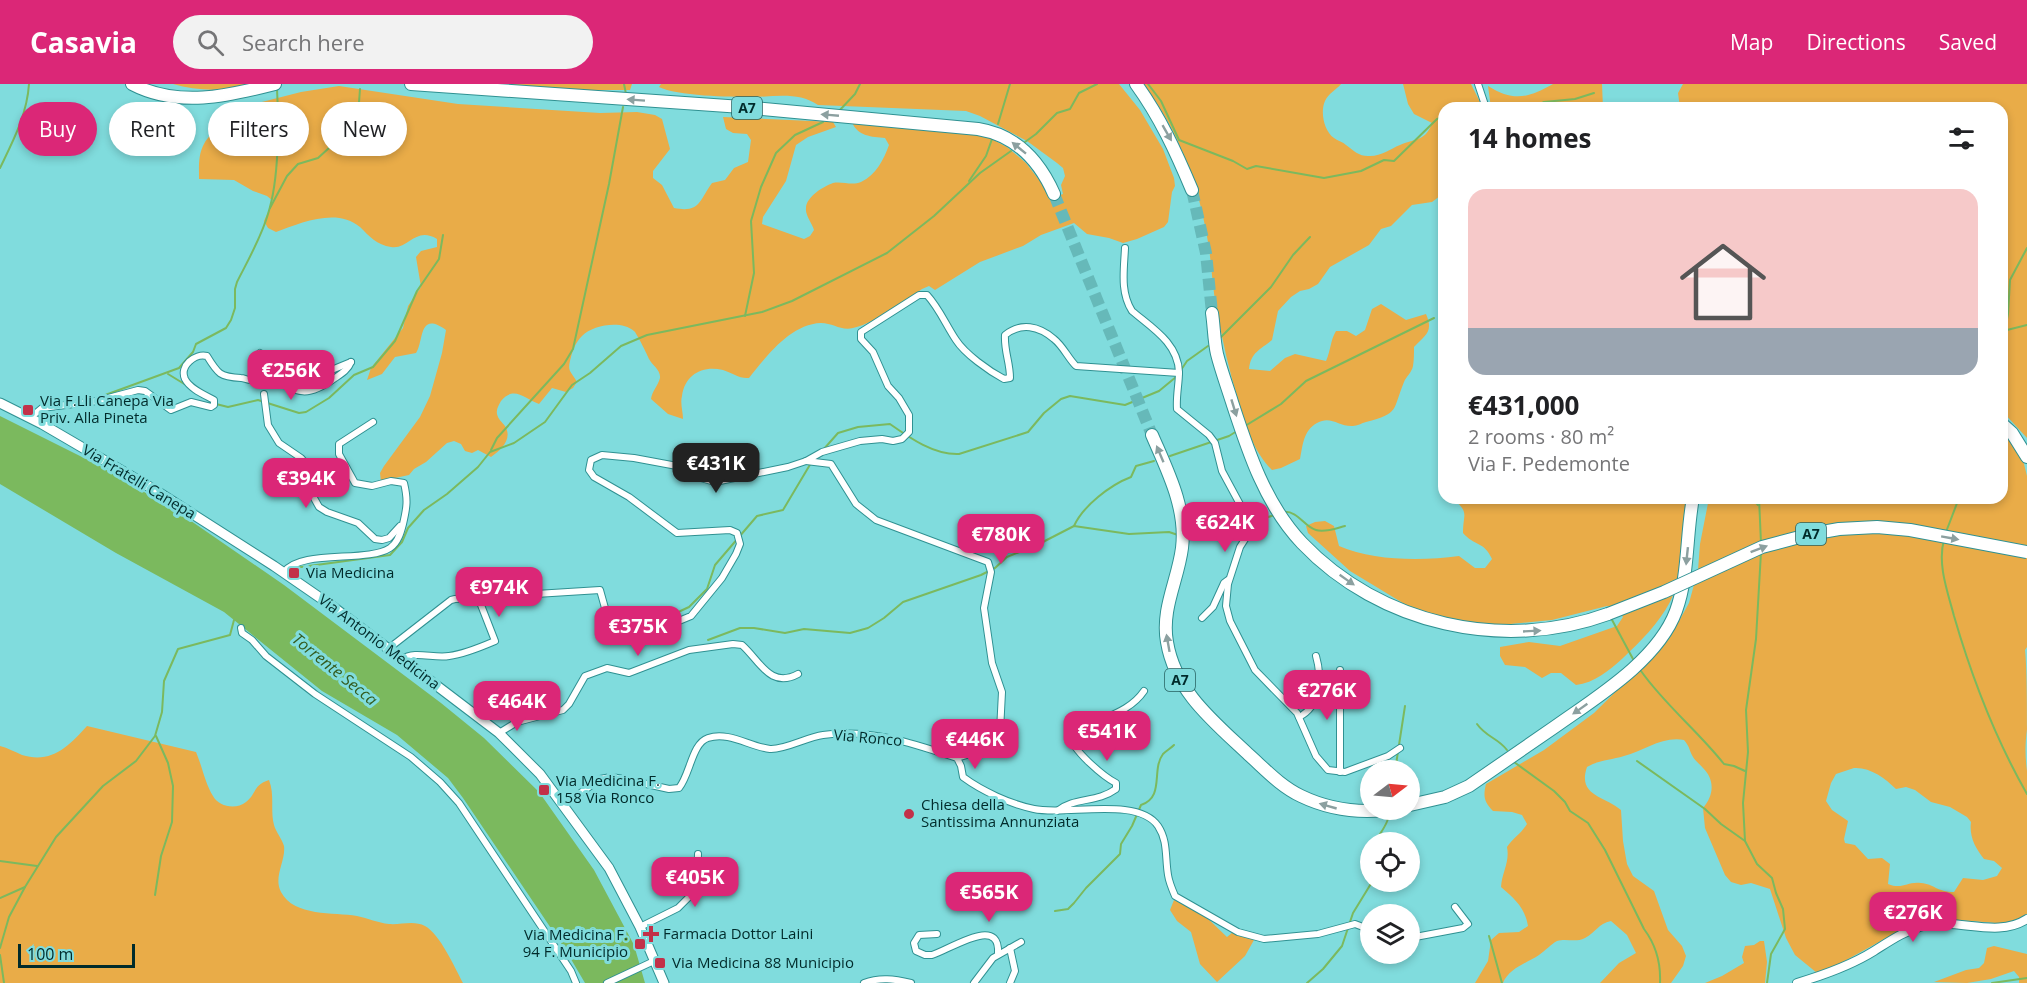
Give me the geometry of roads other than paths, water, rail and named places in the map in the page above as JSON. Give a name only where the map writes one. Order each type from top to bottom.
[{"type":"highway","points":[[132,84],[175,98],[201,99],[236,94],[275,84]]},
{"type":"highway","name":"A7","points":[[411,84],[742,107],[978,129],[1004,136],[1026,153],[1043,172],[1053,194]]},
{"type":"highway","points":[[1136,84],[1172,142],[1192,190]]},
{"type":"highway","name":"A7","points":[[1212,313],[1216,352],[1252,462],[1278,509],[1302,543],[1350,583],[1397,608],[1442,624],[1505,632],[1539,630],[1580,623],[1664,592],[1762,547],[1839,529],[1877,527],[1910,530],[2027,552]]},
{"type":"highway","points":[[2008,430],[2027,457]]},
{"type":"highway","name":"A7","points":[[1152,435],[1182,517],[1182,550],[1168,606],[1165,630],[1172,661],[1184,687],[1202,711],[1290,790],[1314,802],[1339,809],[1360,810]]},
{"type":"highway","points":[[1420,803],[1469,786],[1614,684],[1650,651],[1665,633],[1680,598],[1685,574],[1692,504]]},
{"type":"main road","name":"Via Fratelli Canepa","points":[[0,403],[155,490],[274,566]]},
{"type":"main road","name":"Via Antonio Medicina","points":[[274,566],[499,733],[540,774],[609,868],[640,927],[650,963],[664,983]]},
{"type":"street","points":[[1478,84],[1484,102]]},
{"type":"street","points":[[1125,248],[1124,287],[1128,305],[1171,345],[1179,373],[1177,409],[1209,435],[1215,443],[1222,471],[1250,521],[1247,536],[1239,547],[1230,578],[1226,606],[1230,621],[1255,670],[1299,717],[1316,756],[1329,770],[1345,772],[1388,756],[1400,748]]},
{"type":"street","points":[[388,649],[451,600],[456,599],[600,590],[612,629],[661,617],[674,623],[691,616],[722,578],[736,555],[740,544],[737,533],[730,530],[677,533],[629,497],[594,477],[589,470],[591,460],[602,455],[677,466],[715,482],[788,467],[822,452],[860,441],[902,439],[909,432],[909,415],[899,398],[888,387],[873,352],[861,339],[861,332],[919,295],[927,295],[935,304],[957,342],[992,372],[1004,379],[1010,378],[1004,348],[1005,335],[1012,329],[1023,326],[1035,328],[1054,339],[1076,366],[1179,373]]},
{"type":"street","points":[[260,353],[253,363],[254,366],[261,374],[291,389],[315,391],[345,370],[351,362],[334,369]]},
{"type":"street","points":[[30,418],[42,408],[97,401],[138,390],[145,391],[171,410],[191,402],[211,407],[214,405],[214,400],[196,390],[184,378],[185,369],[193,357],[198,354],[207,356],[214,368],[226,377],[275,381]]},
{"type":"street","points":[[264,394],[268,425],[279,443],[301,458],[308,466],[314,498],[319,507],[358,523],[379,540],[390,538],[404,521]]},
{"type":"street","points":[[284,572],[291,565],[312,560],[376,553],[389,549],[400,534],[408,503],[404,483],[391,482],[372,486],[356,483],[339,453],[339,444],[373,422]]},
{"type":"street","points":[[806,461],[831,464],[856,504],[876,520],[948,549],[988,562],[991,572],[984,608],[993,663],[1002,692],[1000,731],[995,741],[957,758],[962,766],[963,777],[972,784],[998,796],[1033,809],[1131,811],[1140,812],[1151,818],[1163,835],[1167,848],[1168,873],[1175,896],[1238,932],[1264,939],[1318,934],[1355,924],[1360,926]]},
{"type":"street","points":[[1202,618],[1213,607],[1224,583],[1230,578]]},
{"type":"street","points":[[402,659],[409,655],[448,657],[495,641],[481,605]]},
{"type":"street","points":[[241,628],[242,633],[252,640],[266,657],[315,694],[411,757],[448,789],[459,802],[576,983]]},
{"type":"street","points":[[499,733],[517,722],[563,710],[585,676],[607,668],[630,673],[700,648],[742,645],[768,674],[779,679],[790,678],[798,674]]},
{"type":"street","points":[[1299,717],[1314,703],[1319,680],[1316,656]]},
{"type":"street","points":[[1340,670],[1340,772]]},
{"type":"street","points":[[1056,811],[1065,804],[1098,799],[1116,789],[1116,783],[1104,776],[1074,746],[1071,737],[1079,730],[1120,712],[1139,698],[1144,691]]},
{"type":"street","name":"Via Ronco","points":[[564,805],[600,779],[611,777],[669,789],[679,788],[686,780],[700,742],[709,737],[728,737],[772,750],[821,735],[855,734],[905,740],[957,758]]},
{"type":"street","points":[[640,927],[678,908],[697,889],[698,854]]},
{"type":"street","points":[[1420,936],[1463,928],[1468,924],[1455,907]]},
{"type":"street","points":[[1797,983],[1841,968],[1893,938],[1924,926],[1954,923],[2004,928],[2027,919]]},
{"type":"street","points":[[937,934],[918,935],[914,943],[916,951],[932,955],[985,934],[996,938],[998,953]]},
{"type":"street","points":[[974,983],[998,953],[1021,942]]},
{"type":"street","points":[[1010,948],[1015,971],[1010,983]]},
{"type":"street","points":[[607,983],[650,963]]},
{"type":"street","points":[[864,983],[886,978],[911,983]]},
{"type":"water","name":"Torrente Secca","points":[[0,416],[100,466],[178,512],[284,585],[484,738],[539,792],[594,870],[634,945],[645,983],[585,983],[565,949],[448,778],[397,735],[322,691],[224,612],[116,553],[0,484]]},
{"type":"waterway","points":[[0,168],[22,117],[29,84]]},
{"type":"waterway","points":[[624,84],[626,94]]},
{"type":"waterway","points":[[838,112],[855,94],[860,84]]},
{"type":"waterway","points":[[998,124],[1010,84]]},
{"type":"waterway","points":[[1025,142],[1057,113],[1070,109],[1079,93],[1097,84]]},
{"type":"waterway","points":[[1148,84],[1161,101],[1179,140],[1233,161],[1247,169],[1256,166],[1324,178],[1361,171],[1384,160],[1394,161],[1438,119]]},
{"type":"waterway","points":[[97,398],[179,368],[193,352],[196,344],[226,328],[231,320],[235,308],[237,282],[262,232],[272,200],[277,152],[277,89]]},
{"type":"waterway","points":[[270,208],[287,176],[298,164],[318,158],[340,138],[358,116],[360,89]]},
{"type":"waterway","points":[[1544,102],[1575,99],[1594,93]]},
{"type":"waterway","points":[[491,450],[497,438],[564,364],[573,349],[609,184],[623,107]]},
{"type":"waterway","points":[[745,316],[754,273],[751,221],[761,187],[776,153],[795,135],[823,122]]},
{"type":"waterway","points":[[969,181],[986,156],[992,139]]},
{"type":"waterway","points":[[294,568],[390,555],[402,542],[408,528],[424,510],[447,494],[478,467],[490,452],[514,443],[545,422],[572,385],[590,373],[621,346],[647,335],[762,312],[792,301],[887,253],[934,216],[980,173],[1011,151]]},
{"type":"waterway","points":[[216,404],[228,407],[258,400],[299,413],[306,412],[329,398],[354,375],[373,367],[395,341],[417,291],[439,259],[443,235]]},
{"type":"waterway","points":[[1219,339],[1271,287],[1293,255],[1310,237]]},
{"type":"waterway","points":[[2008,314],[2010,280],[2027,248]]},
{"type":"waterway","points":[[1245,426],[1281,404],[1306,381],[1434,318]]},
{"type":"waterway","points":[[2008,330],[2027,325]]},
{"type":"waterway","points":[[1181,370],[1187,361],[1208,346]]},
{"type":"waterway","points":[[168,374],[186,385]]},
{"type":"waterway","points":[[823,450],[838,433],[858,427],[890,424],[931,449],[959,454],[1028,432],[1044,413],[1061,399],[1070,396],[1125,405],[1159,391],[1176,377]]},
{"type":"waterway","points":[[1170,456],[1229,436],[1237,431]]},
{"type":"waterway","points":[[1074,526],[1090,504],[1106,491],[1131,477],[1136,466],[1154,461]]},
{"type":"waterway","points":[[674,614],[689,607],[707,589],[715,565],[757,516],[783,510],[811,463]]},
{"type":"waterway","points":[[1759,504],[1761,543]]},
{"type":"waterway","points":[[1946,532],[1957,504]]},
{"type":"waterway","points":[[1283,512],[1297,516],[1308,526],[1320,531],[1345,526]]},
{"type":"waterway","points":[[1251,522],[1275,515]]},
{"type":"waterway","points":[[1189,536],[1246,524]]},
{"type":"waterway","points":[[708,640],[740,628],[785,633],[804,629],[850,633],[868,628],[903,602],[981,575],[995,568],[1007,557],[1074,526],[1129,534],[1169,532],[1178,535]]},
{"type":"waterway","points":[[1944,540],[1942,549],[1944,578],[1961,639],[1995,729],[2027,794]]},
{"type":"waterway","points":[[1761,552],[1756,639],[1746,710],[1748,752],[1743,803],[1745,841],[1757,864],[1772,878],[1783,909],[1785,929],[1771,954],[1767,983]]},
{"type":"waterway","points":[[1611,618],[1633,659]]},
{"type":"waterway","points":[[0,948],[9,917],[56,837],[103,786],[136,761],[155,736],[162,712],[164,681],[178,649],[230,635],[234,620]]},
{"type":"waterway","points":[[1641,671],[1660,695],[1724,764],[1745,771]]},
{"type":"waterway","points":[[1397,760],[1405,706]]},
{"type":"waterway","points":[[1477,724],[1507,750]]},
{"type":"waterway","points":[[155,895],[161,856],[172,822],[173,786],[168,763],[156,736]]},
{"type":"waterway","points":[[1055,911],[1068,909],[1120,854],[1121,844],[1141,805],[1153,796],[1160,760],[1163,754],[1174,745]]},
{"type":"waterway","points":[[1637,761],[1705,809],[1745,841]]},
{"type":"waterway","points":[[1514,762],[1554,791],[1570,811],[1588,823],[1605,850],[1652,941],[1659,961],[1660,983]]},
{"type":"waterway","points":[[1381,832],[1387,820]]},
{"type":"waterway","points":[[0,861],[37,866]]},
{"type":"waterway","points":[[0,898],[25,887]]},
{"type":"waterway","points":[[1307,983],[1323,969],[1342,946],[1353,913],[1366,892]]},
{"type":"waterway","points":[[1489,936],[1502,983]]},
{"type":"waterway","points":[[0,955],[4,983]]},
{"type":"waterway","points":[[1992,983],[2027,978]]},
{"type":"tunnel","points":[[1192,190],[1206,253],[1212,313]]},
{"type":"tunnel","points":[[1054,194],[1152,435]]},
{"type":"place","name":"Via F.Lli Canepa Via Priv. Alla Pineta","points":[[28,410]]},
{"type":"place","name":"Via Medicina","points":[[294,573]]},
{"type":"place","name":"Via Medicina F. 158 Via Ronco","points":[[544,790]]},
{"type":"place","name":"Chiesa della Santissima Annunziata","points":[[909,814]]},
{"type":"place","name":"Farmacia Dottor Laini","points":[[651,934]]},
{"type":"place","name":"Via Medicina F. 94 F. Municipio","points":[[640,944]]},
{"type":"place","name":"Via Medicina 88 Municipio","points":[[660,963]]}]
